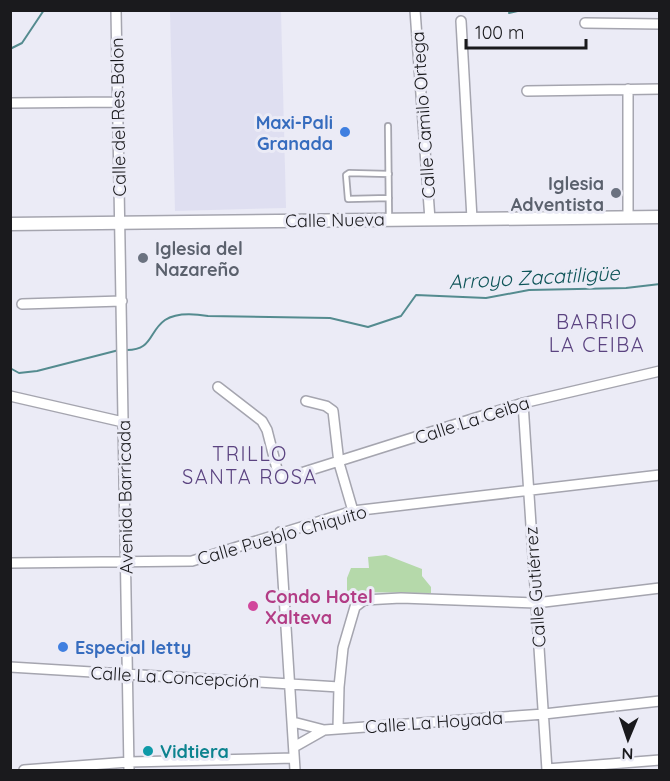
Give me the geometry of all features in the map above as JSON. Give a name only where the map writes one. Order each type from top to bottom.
[{"type":"street","name":"Calle del Res Balon","points":[[116,10],[120,223]]},
{"type":"street","name":"Calle Camilo Ortega","points":[[415,10],[430,220]]},
{"type":"street","points":[[461,21],[472,219]]},
{"type":"street","points":[[585,24],[660,24]]},
{"type":"street","points":[[628,89],[628,218]]},
{"type":"street","points":[[527,91],[660,89]]},
{"type":"street","points":[[10,103],[118,102]]},
{"type":"street","name":"Calle Nueva","points":[[10,224],[660,217]]},
{"type":"street","name":"Avenida Barricada","points":[[120,223],[129,766]]},
{"type":"street","points":[[22,304],[122,301]]},
{"type":"street","name":"Calle La Ceiba","points":[[218,387],[262,421],[267,430],[279,477],[287,478],[523,403],[660,371]]},
{"type":"street","points":[[10,396],[123,422]]},
{"type":"street","points":[[306,401],[326,406],[333,411],[339,463],[353,511]]},
{"type":"street","name":"Calle Gutiérrez","points":[[523,403],[547,770]]},
{"type":"street","name":"Calle Pueblo Chiquito","points":[[10,563],[192,561],[353,511],[660,476]]},
{"type":"street","points":[[280,532],[293,722],[294,771]]},
{"type":"street","points":[[338,728],[339,687],[346,638],[355,607],[364,600],[401,598],[536,603],[660,588]]},
{"type":"street","name":"Calle La Concepción","points":[[10,667],[339,687]]},
{"type":"street","name":"Calle La Hoyada","points":[[294,747],[324,730],[338,728],[544,714],[660,701]]},
{"type":"street","name":"Calle La Hoyada","points":[[293,722],[324,730]]},
{"type":"street","points":[[24,771],[294,758]]},
{"type":"street","points":[[547,770],[660,760]]},
{"type":"lane","points":[[388,126],[389,219]]},
{"type":"lane","points":[[389,174],[349,173],[346,175],[348,199],[389,198]]},
{"type":"shaded area","points":[[170,11],[281,11],[286,208],[175,211]]},
{"type":"green space","points":[[386,555],[422,569],[422,576],[431,587],[431,593],[347,592],[347,578],[351,568],[369,568],[368,557]]},
{"type":"waterway","points":[[10,49],[22,43],[44,10]]},
{"type":"waterway","points":[[509,13],[522,10]]},
{"type":"waterway","name":"Arroyo Zacatiligüe","points":[[125,350],[141,347],[165,320],[181,315],[330,318],[368,327],[401,316],[416,295],[486,298],[529,290],[626,288],[660,284]]},
{"type":"waterway","name":"Arroyo Zacatiligüe","points":[[10,368],[19,373],[37,371],[119,350]]},
{"type":"place","name":"Maxi-Pali Granada","points":[[345,132]]},
{"type":"place","name":"Iglesia Adventista","points":[[616,193]]},
{"type":"place","name":"Iglesia del Nazareño","points":[[143,258]]},
{"type":"place","name":"Condo Hotel Xalteva","points":[[253,606]]},
{"type":"place","name":"Especial letty","points":[[63,647]]},
{"type":"place","name":"Vidtiera","points":[[148,751]]},
{"type":"district","name":"BARRIO LA CEIBA","points":[[597,332]]},
{"type":"district","name":"TRILLO SANTA ROSA","points":[[250,464]]}]
